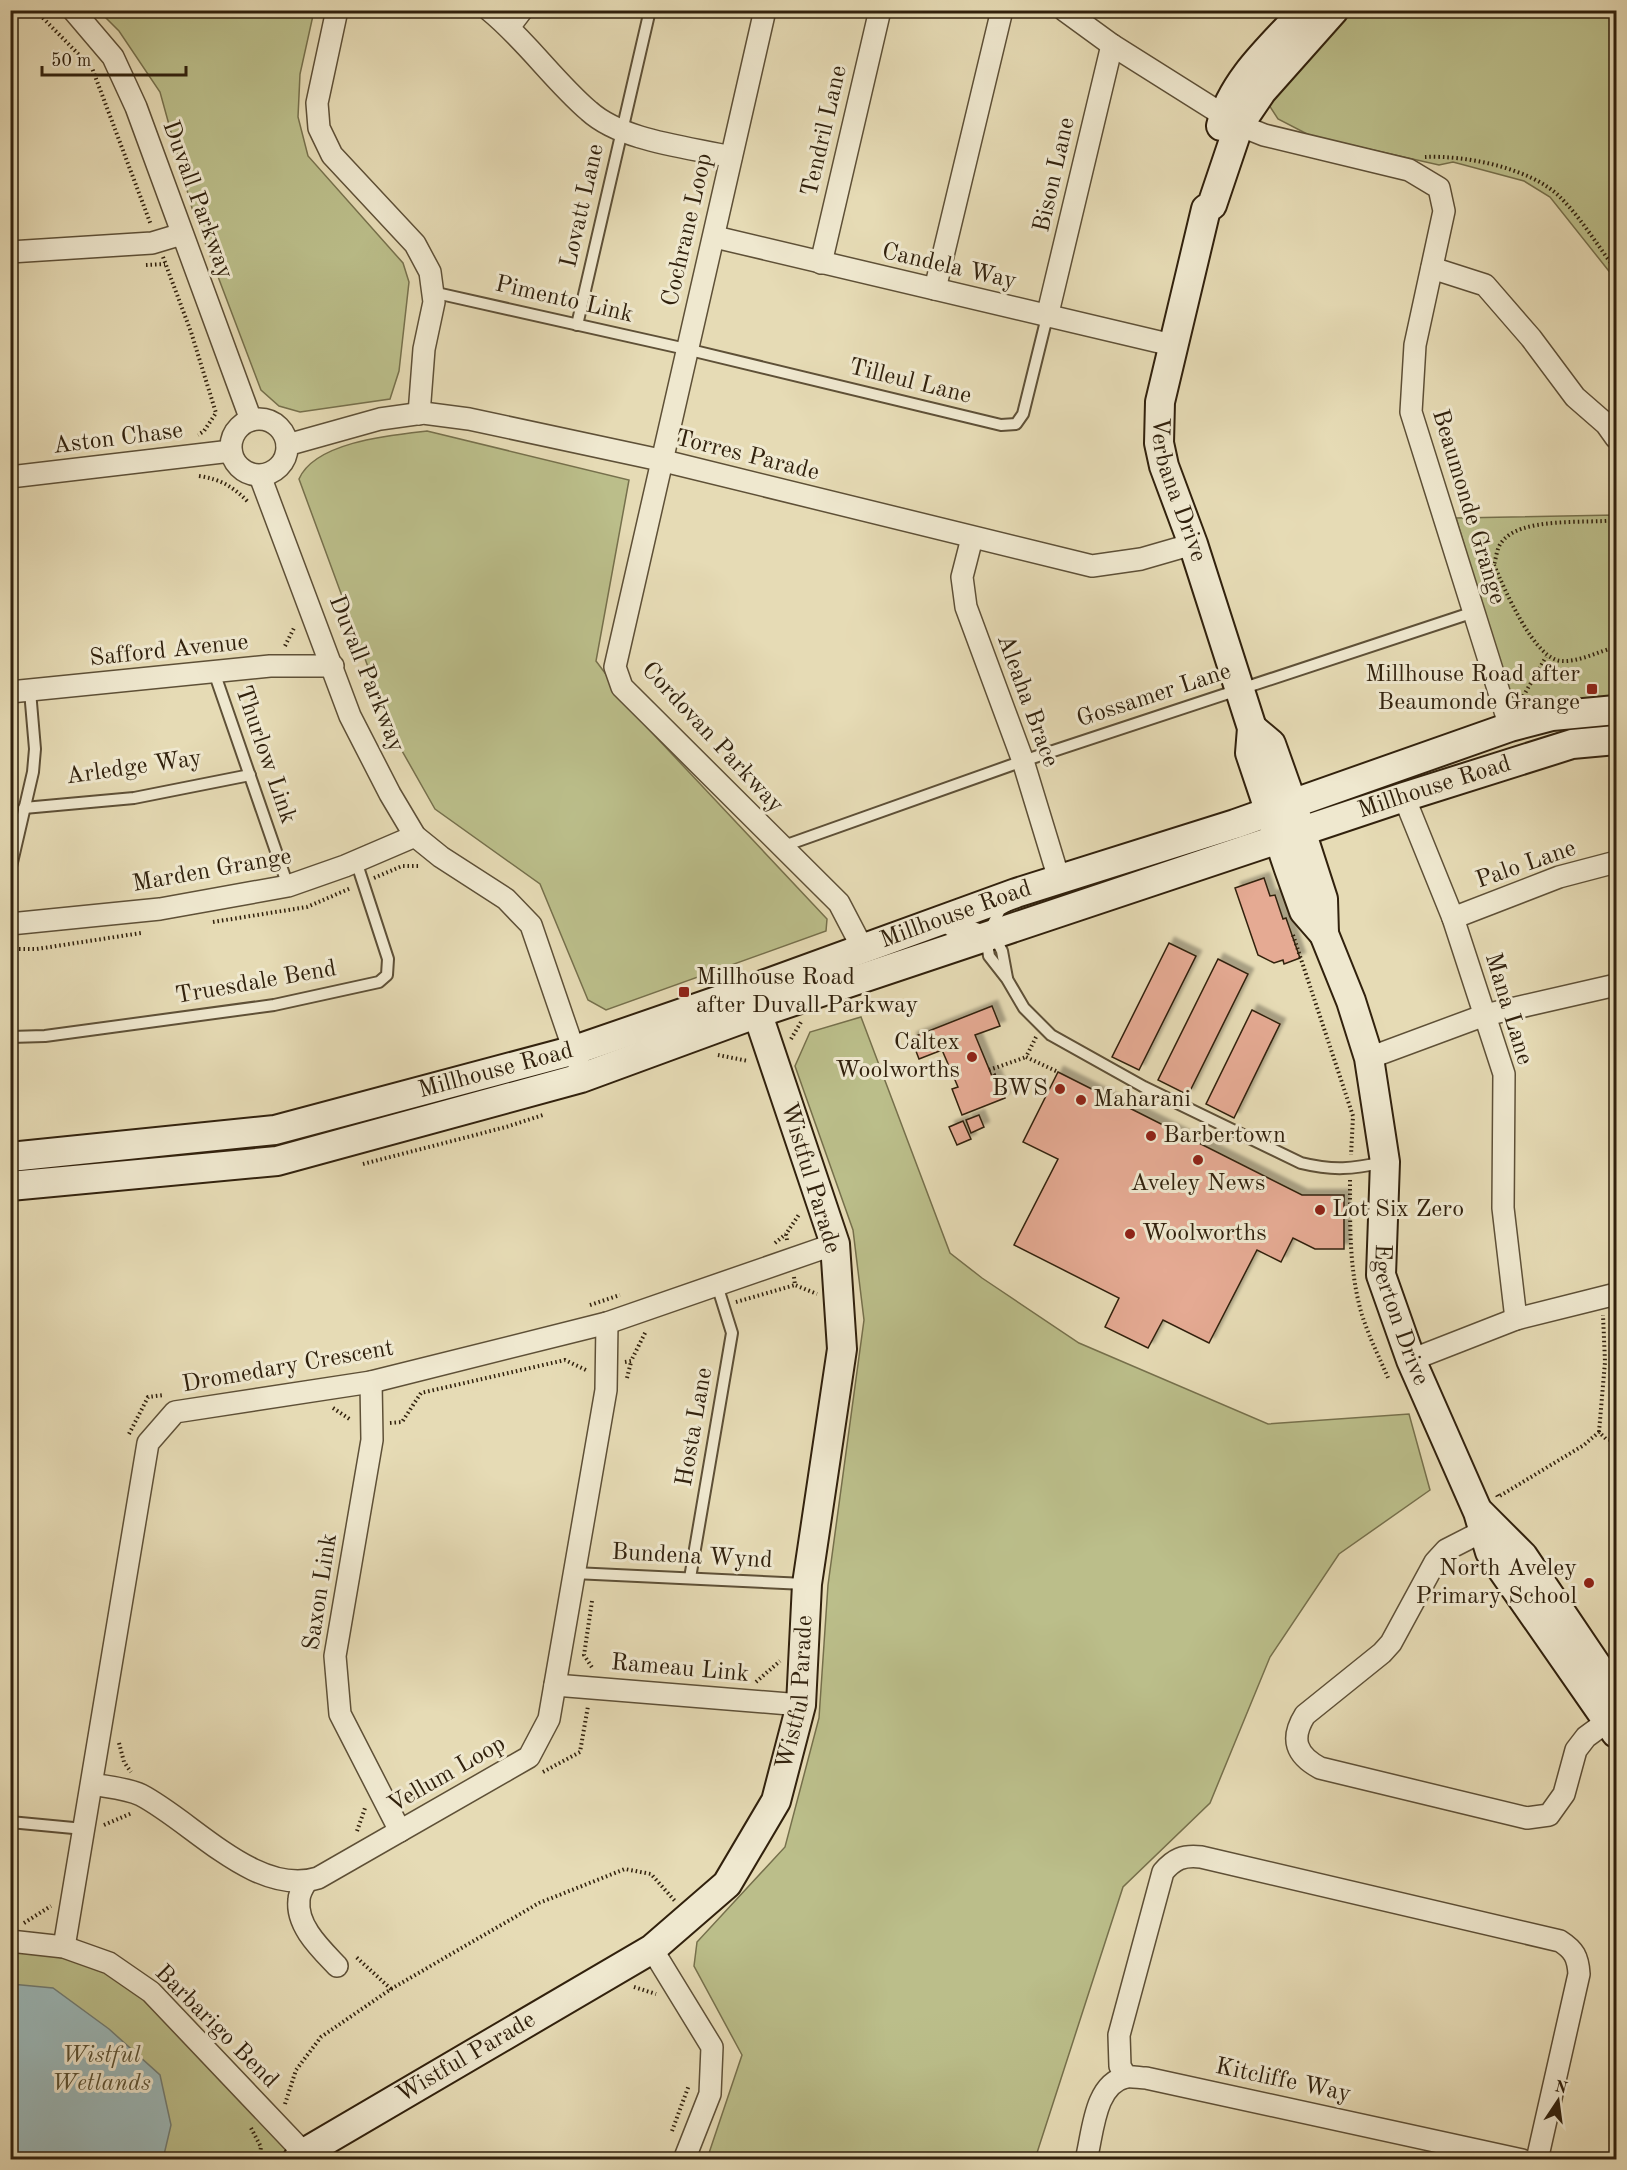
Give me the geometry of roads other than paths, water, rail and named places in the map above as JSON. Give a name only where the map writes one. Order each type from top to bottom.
[{"type":"street","name":"Duvall Parkway","points":[[73,10],[112,57],[136,107],[251,420]]},
{"type":"street","points":[[337,10],[317,103],[319,128],[332,155],[415,244],[430,272],[434,302],[424,349],[418,414]]},
{"type":"street","points":[[489,10],[515,19],[590,112],[622,131],[731,157]]},
{"type":"street","name":"Cochrane Loop","points":[[660,460],[715,237],[765,10]]},
{"type":"street","name":"Tendril Lane","points":[[821,263],[880,10]]},
{"type":"street","points":[[935,289],[1002,10]]},
{"type":"street","name":"Beaumonde Grange","points":[[1064,10],[1112,45],[1231,121],[1264,135],[1409,170],[1439,188],[1444,211],[1415,345],[1411,412],[1474,612],[1515,715]]},
{"type":"street","name":"Verbana Drive","points":[[1290,835],[1281,807],[1250,753],[1252,728],[1193,544],[1164,466],[1159,443],[1160,402],[1172,345],[1206,209],[1212,205],[1242,83],[1262,56],[1305,10]]},
{"type":"street","name":"Verbana Drive","points":[[1231,121],[1262,91],[1334,10]]},
{"type":"street","name":"Bison Lane","points":[[1047,317],[1112,45]]},
{"type":"street","points":[[10,252],[157,242],[182,234]]},
{"type":"street","name":"Candela Way","points":[[715,237],[1172,345]]},
{"type":"street","points":[[1432,268],[1485,285],[1530,338],[1575,397],[1606,424],[1617,438]]},
{"type":"street","name":"Torres Parade","points":[[287,445],[381,419],[418,414],[469,419],[660,460],[1092,566],[1141,559],[1193,544]]},
{"type":"street","points":[[251,420],[265,420],[274,423],[283,432],[287,445],[283,463],[268,475],[260,476],[244,471],[235,462],[231,451],[235,432],[251,420]]},
{"type":"street","name":"Aston Chase","points":[[10,477],[231,451]]},
{"type":"street","name":"Cordovan Parkway","points":[[660,460],[615,667],[622,687],[780,847],[839,903],[863,949]]},
{"type":"street","name":"Duvall Parkway","points":[[260,476],[350,716],[390,794],[415,836],[441,857],[506,899],[531,925],[575,1050],[581,1078]]},
{"type":"street","name":"Aleaha Brace","points":[[972,538],[962,577],[966,607],[1023,761],[1059,879]]},
{"type":"street","name":"Safford Avenue","points":[[20,691],[270,666],[333,666]]},
{"type":"street","name":"Millhouse Road","points":[[10,1186],[277,1161],[581,1078],[754,1002],[863,949],[1026,890],[1281,807],[1515,715],[1556,716],[1617,710]]},
{"type":"street","name":"Millhouse Road","points":[[10,1157],[275,1130],[754,1002],[989,934],[1572,744],[1617,740]]},
{"type":"street","name":"Mana Lane","points":[[1404,797],[1453,918],[1504,1074],[1503,1208],[1516,1319]]},
{"type":"street","name":"Egerton Drive","points":[[1290,835],[1323,899],[1324,934],[1351,1001],[1369,1058],[1385,1162],[1382,1275],[1411,1360],[1485,1523],[1490,1552],[1614,1723]]},
{"type":"street","name":"Marden Grange","points":[[10,924],[160,909],[288,886],[415,836]]},
{"type":"street","name":"Palo Lane","points":[[1453,918],[1559,877],[1617,862]]},
{"type":"street","points":[[1369,1058],[1485,1016],[1617,985]]},
{"type":"street","name":"Wistful Parade","points":[[301,2156],[652,1949],[727,1884],[776,1801],[801,1705],[807,1584],[842,1349],[835,1244],[754,1002]]},
{"type":"street","points":[[275,1130],[277,1161]]},
{"type":"street","name":"Dromedary Crescent","points":[[64,1947],[71,1908],[93,1828],[92,1784],[148,1443],[175,1412],[371,1382],[607,1323],[835,1244]]},
{"type":"street","points":[[1411,1360],[1516,1319],[1613,1304]]},
{"type":"street","name":"Vellum Loop","points":[[306,1882],[318,1878],[529,1757],[549,1719],[606,1389],[607,1323]]},
{"type":"street","name":"Saxon Link","points":[[371,1382],[372,1440],[335,1656],[340,1714],[400,1831]]},
{"type":"street","points":[[1485,1523],[1446,1550],[1435,1562],[1391,1643],[1382,1653],[1305,1715],[1296,1729],[1298,1748],[1306,1761],[1320,1768],[1527,1818],[1549,1815],[1564,1794],[1576,1750],[1586,1737],[1614,1723]]},
{"type":"street","name":"Egerton Drive","points":[[1485,1523],[1523,1556],[1617,1694]]},
{"type":"street","name":"Rameau Link","points":[[555,1685],[801,1705]]},
{"type":"street","points":[[92,1784],[139,1794],[259,1874],[306,1882],[298,1900],[310,1938],[346,1960]]},
{"type":"street","points":[[1086,2160],[1099,2105],[1106,2091],[1126,2077],[1120,2066],[1119,2035],[1163,1872],[1172,1861],[1187,1856],[1201,1857],[1560,1941],[1572,1949],[1578,1959],[1579,1974],[1537,2160]]},
{"type":"street","name":"Barbarigo Bend","points":[[16,1933],[109,1963],[151,1992],[301,2156]]},
{"type":"street","points":[[652,1949],[712,2047],[710,2094],[684,2160]]},
{"type":"street","name":"Kitcliffe Way","points":[[1126,2077],[1146,2078],[1522,2160]]},
{"type":"lane","name":"Lovatt Lane","points":[[577,325],[650,10]]},
{"type":"lane","name":"Pimento Link","points":[[432,292],[686,350]]},
{"type":"lane","name":"Tilleul Lane","points":[[686,350],[1001,426],[1016,424],[1023,414],[1047,317]]},
{"type":"lane","name":"Gossamer Lane","points":[[780,847],[1023,761],[1474,612]]},
{"type":"lane","name":"Thurlow Link","points":[[214,672],[288,886]]},
{"type":"lane","points":[[10,871],[35,749],[20,691]]},
{"type":"lane","name":"Arledge Way","points":[[24,808],[134,798],[250,775]]},
{"type":"lane","name":"Truesdale Bend","points":[[10,1037],[45,1036],[274,1005],[379,982],[387,975],[388,959],[356,861]]},
{"type":"lane","points":[[989,934],[1000,910],[1026,890]]},
{"type":"lane","points":[[899,936],[919,941],[947,930],[970,926],[989,934],[1002,951],[1007,979],[1024,1008],[1051,1035],[1106,1067],[1301,1163],[1329,1170],[1350,1169],[1385,1162]]},
{"type":"lane","name":"Hosta Lane","points":[[690,1578],[732,1333],[717,1285]]},
{"type":"lane","name":"Bundena Wynd","points":[[574,1573],[807,1584]]},
{"type":"lane","points":[[10,1822],[93,1828]]},
{"type":"water","points":[[11,1984],[53,1988],[109,2029],[160,2075],[171,2125],[163,2159],[11,2159]]},
{"type":"place","name":"Millhouse Road after Beaumonde Grange","points":[[1592,689]]},
{"type":"place","name":"Millhouse Road after Duvall Parkway","points":[[684,992]]},
{"type":"place","name":"Caltex Woolworths","points":[[972,1057]]},
{"type":"place","name":"BWS","points":[[1060,1089]]},
{"type":"place","name":"Maharani","points":[[1081,1100]]},
{"type":"place","name":"Barbertown","points":[[1151,1136]]},
{"type":"place","name":"Aveley News","points":[[1198,1160]]},
{"type":"place","name":"Lot Six Zero","points":[[1320,1210]]},
{"type":"place","name":"Woolworths","points":[[1130,1234]]},
{"type":"place","name":"North Aveley Primary School","points":[[1589,1583]]},
{"type":"park label","name":"Wistful Wetlands","points":[[101,2070]]}]
